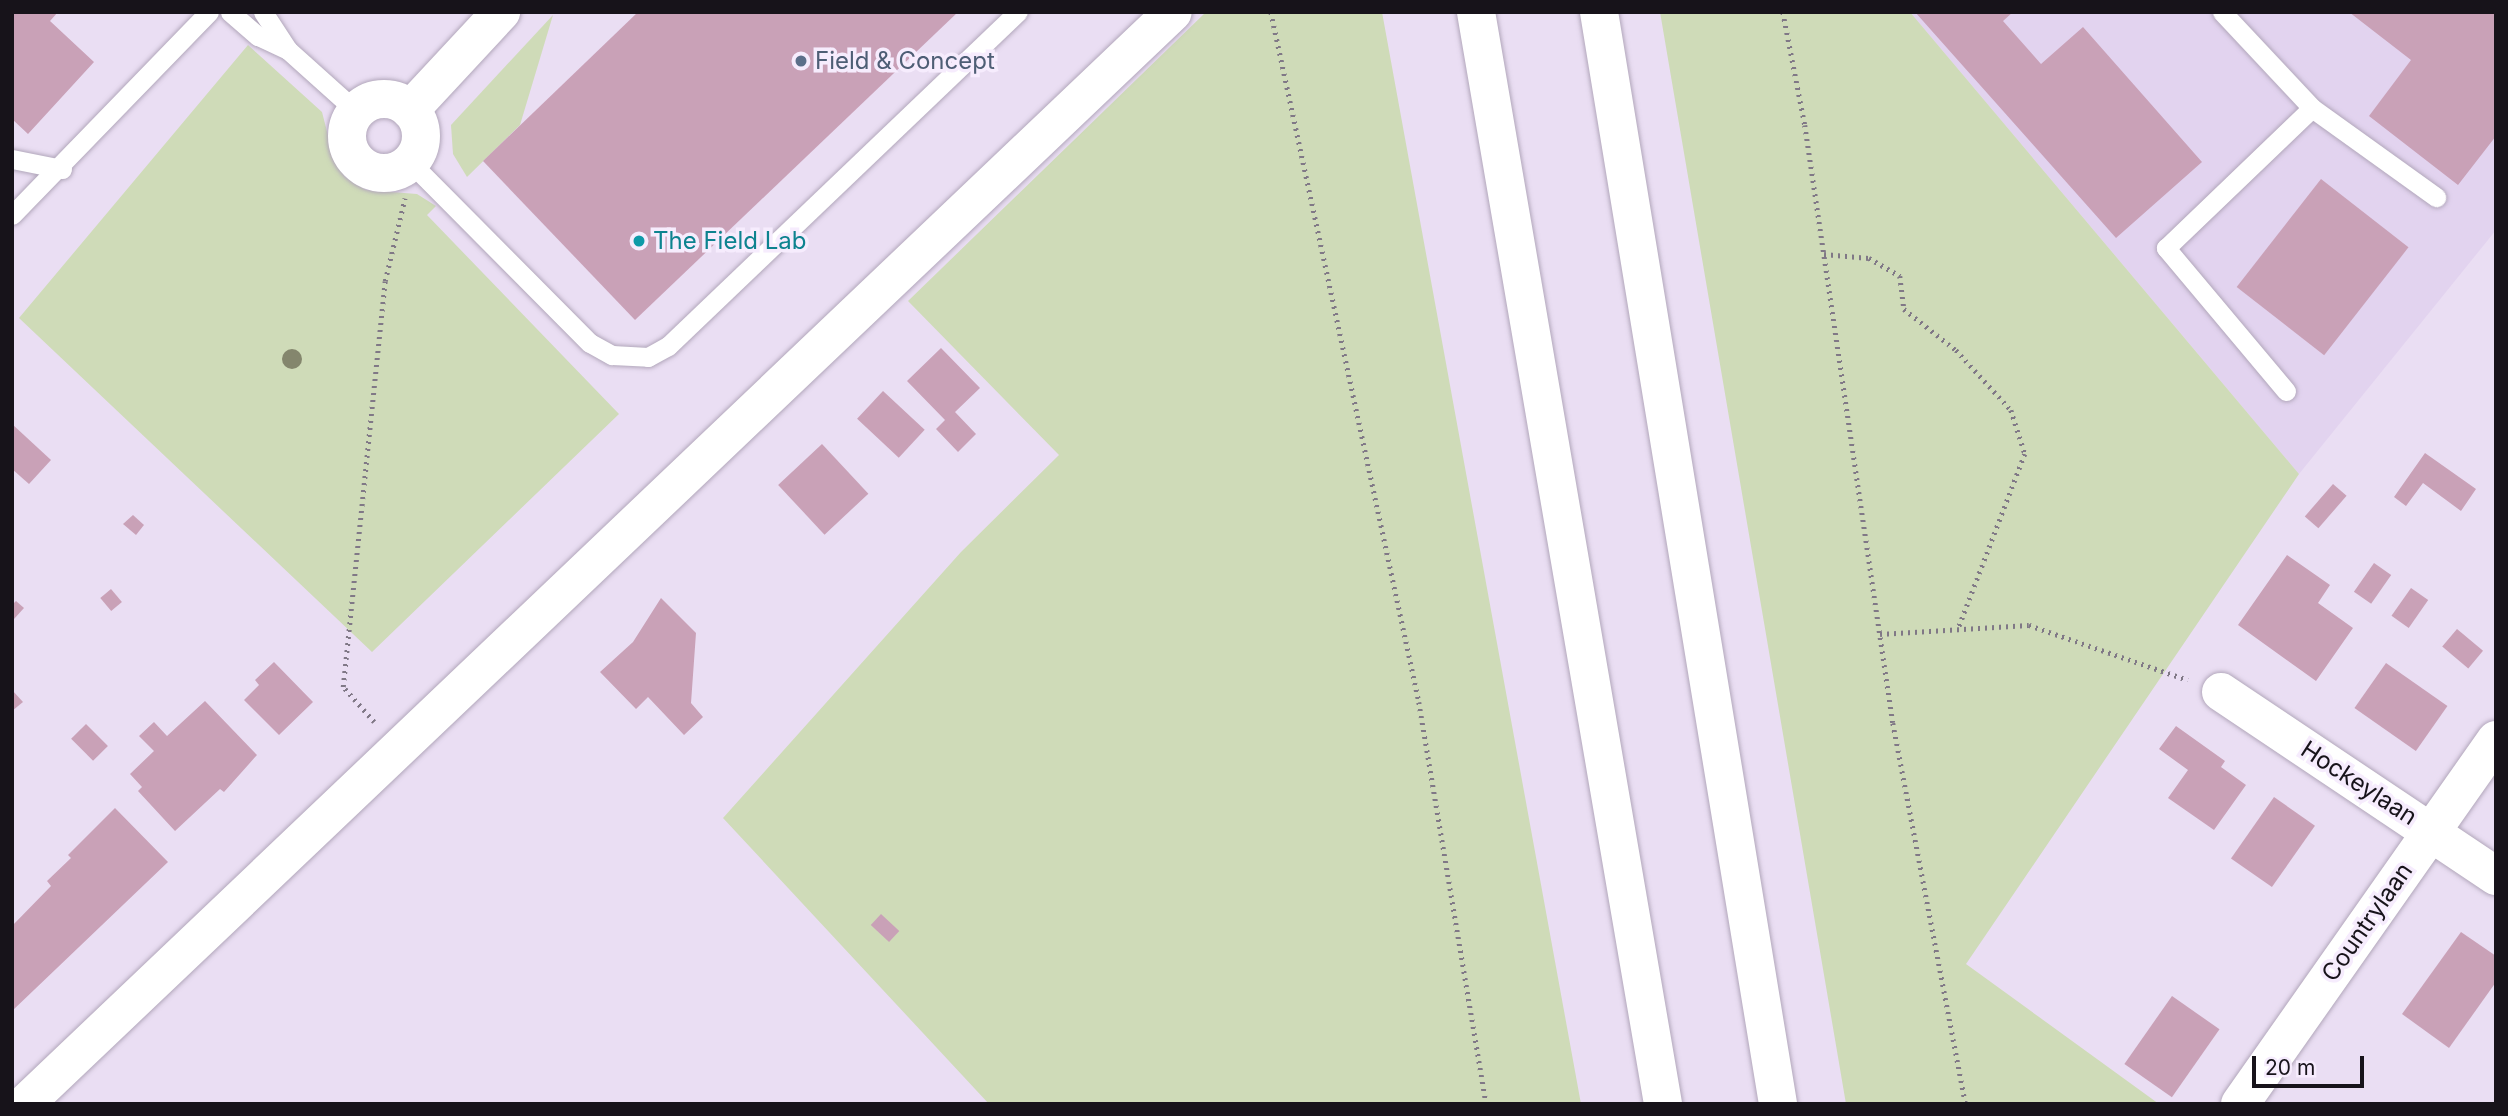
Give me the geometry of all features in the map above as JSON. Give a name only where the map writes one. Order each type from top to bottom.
[{"type":"main road","points":[[410,110],[501,12]]},
{"type":"main road","points":[[25,1104],[1172,12]]},
{"type":"main road","points":[[1476,12],[1663,1104]]},
{"type":"main road","points":[[1599,12],[1778,1104]]},
{"type":"main road","points":[[376,99],[389,99],[410,110],[421,130],[407,164],[382,173],[360,164],[348,145],[346,133],[356,111],[376,99]]},
{"type":"main road","name":"Hockeylaan","points":[[2221,692],[2496,876]]},
{"type":"main road","name":"Countrylaan","points":[[2240,1104],[2496,740]]},
{"type":"lane","points":[[12,215],[62,169],[209,12]]},
{"type":"lane","points":[[230,12],[258,36],[288,50]]},
{"type":"lane","points":[[263,12],[288,50],[356,111]]},
{"type":"lane","points":[[407,164],[590,343],[612,355],[648,357],[678,337],[1018,12]]},
{"type":"lane","points":[[2222,12],[2312,108],[2436,197]]},
{"type":"lane","points":[[2286,391],[2166,248],[2312,108]]},
{"type":"lane","points":[[12,159],[62,169]]},
{"type":"path","points":[[1271,12],[1419,702],[1486,1104]]},
{"type":"path","points":[[1783,12],[1824,253],[1893,723],[1966,1104]]},
{"type":"path","points":[[377,725],[343,687],[385,281],[399,207],[408,193],[407,164]]},
{"type":"path","points":[[1824,253],[1869,258],[1900,276],[1904,309],[1955,350],[2011,410],[2025,454],[1958,629]]},
{"type":"path","points":[[1880,634],[2029,625],[2221,692]]},
{"type":"shaded area","points":[[1910,12],[2496,12],[2496,230],[2299,474]]},
{"type":"green space","points":[[1206,12],[1382,12],[1581,1104],[989,1104],[723,818],[961,552],[1059,455],[908,301]]},
{"type":"green space","points":[[1660,12],[1910,12],[2299,474],[1966,964],[2159,1104],[1846,1104]]},
{"type":"green space","points":[[553,15],[520,125],[467,177],[453,154],[451,125]]},
{"type":"green space","points":[[248,45],[322,112],[334,159],[345,177],[366,190],[417,194],[436,206],[427,215],[619,414],[372,652],[19,318]]},
{"type":"building","points":[[12,12],[58,12],[50,21],[94,62],[28,134],[12,119]]},
{"type":"building","name":"The Field Lab","points":[[638,12],[958,12],[635,320],[483,161]]},
{"type":"building","points":[[1915,12],[2013,12],[2003,21],[2041,64],[2083,27],[2202,162],[2116,238]]},
{"type":"building","points":[[2349,12],[2496,12],[2496,136],[2458,185],[2369,116],[2411,60]]},
{"type":"building","points":[[2321,179],[2408,247],[2324,355],[2237,287]]},
{"type":"building","points":[[941,348],[980,388],[955,412],[976,434],[958,452],[936,429],[945,420],[907,381]]},
{"type":"building","points":[[883,391],[925,430],[899,458],[857,419]]},
{"type":"building","points":[[12,424],[51,460],[29,484],[12,469]]},
{"type":"building","points":[[822,444],[868,494],[824,535],[778,485]]},
{"type":"building","points":[[2425,453],[2476,489],[2461,511],[2423,483],[2406,506],[2394,497]]},
{"type":"building","points":[[2333,484],[2347,496],[2318,528],[2305,516]]},
{"type":"building","points":[[133,515],[144,525],[136,535],[123,524]]},
{"type":"building","points":[[2287,555],[2330,585],[2318,603],[2353,628],[2316,681],[2238,625]]},
{"type":"building","points":[[2374,563],[2391,575],[2371,604],[2354,592]]},
{"type":"building","points":[[2411,588],[2428,600],[2409,628],[2391,616]]},
{"type":"building","points":[[111,589],[122,602],[111,611],[100,598]]},
{"type":"building","points":[[661,598],[696,633],[691,703],[703,717],[684,735],[648,697],[636,709],[600,672],[633,642]]},
{"type":"building","points":[[16,601],[24,608],[14,619],[12,605]]},
{"type":"building","points":[[2457,629],[2483,651],[2468,668],[2442,647]]},
{"type":"building","points":[[274,662],[313,702],[279,735],[244,700],[259,685],[255,680]]},
{"type":"building","points":[[2386,663],[2447,706],[2416,751],[2354,708]]},
{"type":"building","points":[[12,690],[23,702],[12,711]]},
{"type":"building","points":[[205,701],[257,755],[224,792],[220,789],[175,831],[138,791],[142,787],[130,774],[154,751],[139,736],[154,722],[167,736]]},
{"type":"building","points":[[86,724],[108,746],[93,761],[71,739]]},
{"type":"building","points":[[2176,726],[2225,761],[2221,767],[2246,785],[2214,830],[2168,798],[2188,770],[2159,749]]},
{"type":"building","points":[[2274,797],[2315,826],[2272,887],[2231,858]]},
{"type":"building","points":[[115,808],[168,862],[12,1011],[12,926],[51,886],[47,881],[71,858],[68,855]]},
{"type":"building","points":[[881,914],[899,931],[889,942],[871,925]]},
{"type":"building","points":[[2461,932],[2496,956],[2496,982],[2449,1048],[2402,1014]]},
{"type":"building","points":[[2172,996],[2220,1029],[2172,1097],[2124,1064]]},
{"type":"place","name":"Field & Concept","points":[[801,61]]},
{"type":"place","name":"The Field Lab","points":[[639,241]]}]
